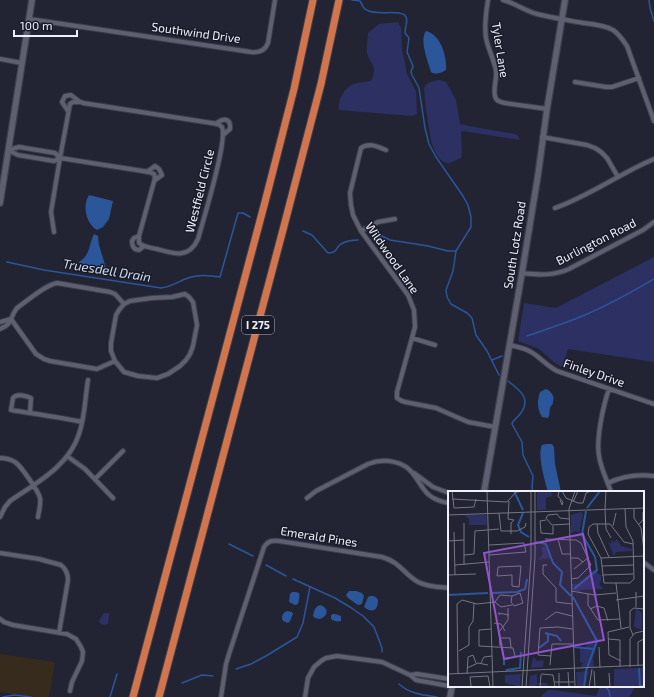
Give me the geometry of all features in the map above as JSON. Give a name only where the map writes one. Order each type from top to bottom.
[{"type":"highway","name":"I 275","points":[[133,697],[265,202],[294,89],[313,0]]},
{"type":"highway","name":"I 275","points":[[159,697],[284,226],[320,84],[339,0]]},
{"type":"street","points":[[0,204],[32,0]]},
{"type":"street","name":"Southwind Drive","points":[[29,19],[251,52],[260,52],[267,47],[275,0]]},
{"type":"street","name":"Tyler Lane","points":[[488,0],[485,30],[496,69],[496,98],[504,104],[524,105],[547,109]]},
{"type":"street","points":[[503,0],[534,13],[602,26],[609,28],[616,33],[622,38],[627,46],[654,121]]},
{"type":"street","name":"South Lotz Road","points":[[484,491],[510,346],[538,175],[542,137],[565,0]]},
{"type":"street","points":[[0,59],[22,63]]},
{"type":"street","points":[[575,82],[612,87],[639,78]]},
{"type":"street","name":"Westfield Circle","points":[[8,150],[18,155],[54,161],[60,158],[147,172],[155,166],[159,169],[162,175],[155,180],[139,236],[134,238],[132,241],[133,247],[134,249],[139,250],[144,246],[173,254],[181,254],[188,251],[198,239],[218,164],[224,130],[216,124],[83,103],[71,94],[65,96],[62,102],[68,111],[60,158]]},
{"type":"street","points":[[68,111],[70,104],[73,102],[81,102]]},
{"type":"street","name":"Westfield Circle","points":[[216,124],[222,120],[229,122],[230,129],[223,134]]},
{"type":"street","points":[[542,137],[587,145],[595,148],[607,158],[618,177]]},
{"type":"street","name":"Wildwood Lane","points":[[386,150],[369,145],[363,146],[360,150],[350,194],[350,202],[353,215],[361,231],[408,295],[414,310],[415,322],[412,338],[396,392],[397,398],[405,402],[440,409],[468,422],[496,427]]},
{"type":"street","points":[[8,150],[19,147],[55,153],[60,158],[51,212],[54,232]]},
{"type":"street","points":[[555,208],[571,202],[632,169],[654,159]]},
{"type":"street","points":[[147,172],[154,174],[155,180]]},
{"type":"street","points":[[361,231],[378,222],[395,219]]},
{"type":"street","name":"Burlington Road","points":[[522,273],[540,275],[562,272],[643,230],[654,222]]},
{"type":"street","points":[[139,236],[139,243],[144,246]]},
{"type":"street","points":[[0,328],[9,324],[16,308],[47,287],[57,283],[110,292],[124,304]]},
{"type":"street","points":[[184,294],[189,297],[193,302],[197,325],[193,346],[186,360],[175,369],[156,378],[128,374],[122,370],[115,361],[111,351],[111,343],[116,315],[124,304],[130,301],[184,294]]},
{"type":"street","points":[[0,322],[11,319]]},
{"type":"street","points":[[11,319],[36,354],[44,359],[97,369],[115,361]]},
{"type":"street","points":[[412,338],[435,345]]},
{"type":"street","name":"Finley Drive","points":[[510,346],[531,352],[557,371],[654,404]]},
{"type":"street","points":[[0,517],[10,501],[53,470],[67,456],[76,441],[82,422],[88,380]]},
{"type":"street","points":[[609,389],[603,410],[598,446],[601,464],[611,491]]},
{"type":"street","points":[[30,413],[31,398],[17,395],[14,396],[11,410],[82,422]]},
{"type":"street","points":[[95,479],[123,451]]},
{"type":"street","points":[[67,456],[80,465],[113,498]]},
{"type":"street","points":[[0,458],[10,460],[18,464],[33,485],[39,495],[40,500],[38,517]]},
{"type":"street","points":[[307,498],[316,491],[373,462],[385,460],[401,465],[433,487],[448,493]]},
{"type":"street","points":[[413,473],[428,494],[448,503]]},
{"type":"street","points":[[608,483],[630,476],[654,476]]},
{"type":"street","points":[[437,499],[440,490]]},
{"type":"street","name":"Emerald Pines","points":[[221,697],[229,654],[264,547],[266,543],[272,540],[382,557],[394,562],[422,584],[448,588]]},
{"type":"street","points":[[0,554],[39,559],[64,567],[68,580],[59,632]]},
{"type":"street","points":[[644,563],[654,570]]},
{"type":"street","points":[[0,619],[13,625],[67,634],[79,642],[83,652],[82,661],[70,691]]},
{"type":"street","points":[[305,697],[308,678],[314,667],[321,661],[334,656],[382,662],[410,675],[416,680],[448,686]]},
{"type":"street","points":[[410,675],[417,674],[448,679]]},
{"type":"street","points":[[450,697],[452,687]]},
{"type":"shaded area","points":[[398,22],[401,28],[402,48],[407,74],[416,91],[417,114],[412,116],[339,110],[340,100],[346,89],[356,83],[371,81],[373,76],[374,69],[367,53],[368,33],[379,24]]},
{"type":"shaded area","points":[[440,80],[446,82],[456,100],[460,124],[515,134],[520,140],[463,131],[461,132],[461,158],[450,163],[443,162],[437,155],[431,142],[424,88],[433,81]]},
{"type":"shaded area","points":[[654,257],[654,362],[568,349],[562,367],[539,349],[518,341],[524,303],[556,308]]},
{"type":"shaded area","points":[[104,613],[109,613],[108,624],[101,624],[99,622]]},
{"type":"shaded area","points":[[0,654],[55,662],[49,697],[32,697],[0,692]]},
{"type":"shaded area","points":[[600,687],[635,687],[629,697],[541,697],[548,690],[596,696]]},
{"type":"water","points":[[426,31],[436,37],[444,53],[446,70],[440,73],[431,72],[426,57],[423,40]]},
{"type":"water","points":[[89,195],[113,201],[109,219],[103,227],[97,230],[90,223],[86,214],[86,204]]},
{"type":"water","points":[[94,234],[98,236],[99,245],[106,268],[79,264],[87,253]]},
{"type":"water","points":[[546,389],[551,392],[553,396],[553,404],[550,408],[548,418],[542,417],[538,405],[540,392]]},
{"type":"water","points":[[552,444],[554,447],[555,464],[561,491],[548,491],[540,455],[542,445]]},
{"type":"water","points":[[349,591],[362,593],[364,596],[362,604],[358,605],[348,598],[346,595]]},
{"type":"water","points":[[292,592],[299,593],[298,604],[295,605],[289,602],[290,594]]},
{"type":"water","points":[[375,596],[378,600],[377,606],[374,610],[364,607],[368,597]]},
{"type":"water","points":[[320,605],[325,608],[327,612],[325,616],[320,619],[313,616],[315,609]]},
{"type":"water","points":[[287,611],[292,612],[293,614],[288,623],[283,621],[282,618],[282,615]]},
{"type":"water","points":[[331,615],[341,616],[341,621],[331,619]]},
{"type":"waterway","points":[[352,0],[360,1],[364,8],[369,11],[399,13],[403,14],[407,19],[405,33],[409,38],[407,52],[413,66],[411,72],[419,88],[429,144],[436,157],[463,196],[468,205],[471,217],[471,227],[456,251],[453,271],[446,290],[447,297],[451,304],[467,313],[472,318],[476,335],[487,351],[499,375]]},
{"type":"waterway","points":[[649,0],[654,21]]},
{"type":"waterway","name":"Truesdell Drain","points":[[7,262],[44,270],[161,288],[200,275],[220,277],[238,213],[243,213],[250,217]]},
{"type":"waterway","name":"Truesdell Drain","points":[[303,231],[312,235],[328,253],[335,251],[343,243],[358,240]]},
{"type":"waterway","name":"Truesdell Drain","points":[[374,238],[382,236],[390,240],[448,251],[456,251]]},
{"type":"waterway","points":[[527,336],[571,321],[594,311],[654,279]]},
{"type":"waterway","points":[[492,360],[502,356]]},
{"type":"waterway","points":[[508,381],[520,391],[525,399],[523,409],[512,424],[522,442],[523,455],[533,476],[533,491]]},
{"type":"waterway","points":[[229,544],[253,556]]},
{"type":"waterway","points":[[266,565],[286,576]]},
{"type":"waterway","points":[[293,579],[335,598],[363,616],[374,627],[382,648],[382,652]]},
{"type":"waterway","points":[[236,669],[251,664],[297,637],[303,623],[310,587]]},
{"type":"waterway","points":[[110,697],[117,674]]},
{"type":"waterway","points":[[182,683],[202,675],[213,676]]},
{"type":"waterway","points":[[399,684],[412,692],[437,697]]},
{"type":"waterway","points":[[606,687],[609,691],[610,697]]},
{"type":"waterway","points":[[3,697],[14,695],[31,697]]}]
